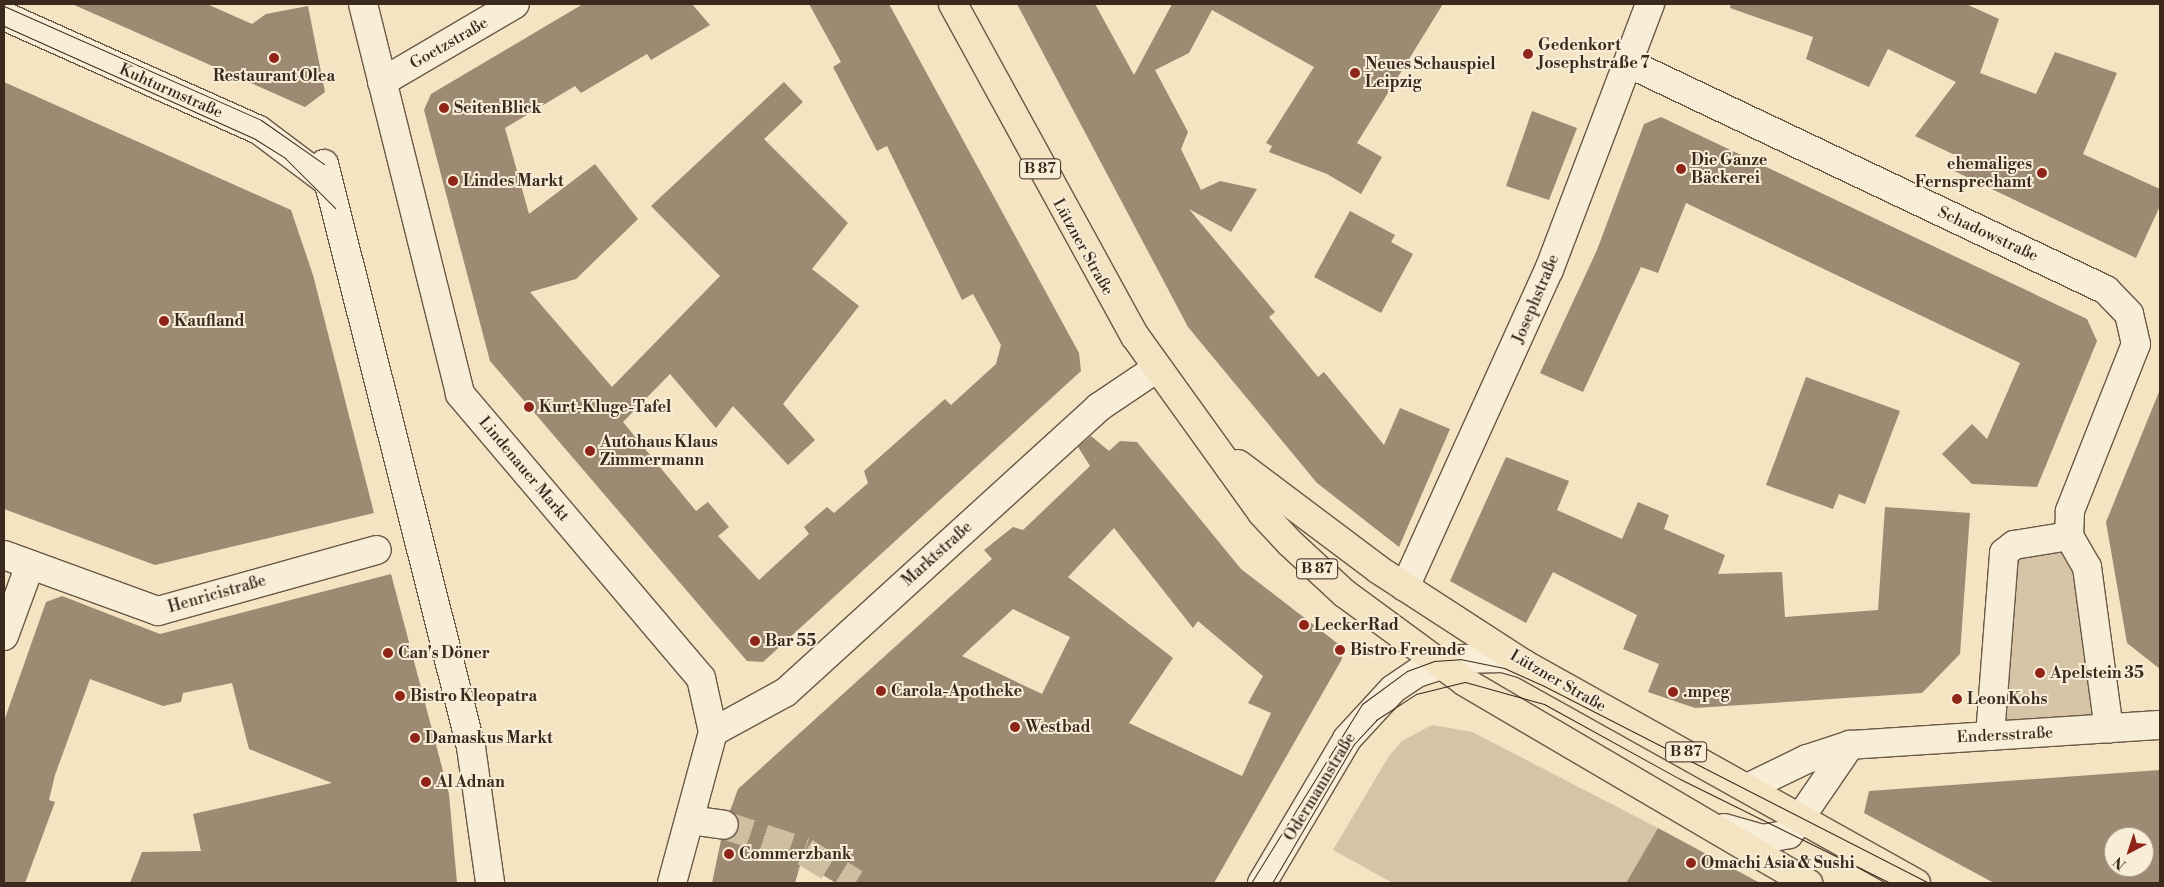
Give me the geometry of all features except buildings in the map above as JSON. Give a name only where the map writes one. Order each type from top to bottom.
[{"type":"main road","name":"Lützner Straße","points":[[952,4],[1100,280],[1157,368],[1219,450],[1262,513],[1290,543],[1344,593],[1439,664],[1808,883]]},
{"type":"main road","name":"Lützner Straße","points":[[1219,450],[1404,587],[1524,664],[1750,788],[1916,883]]},
{"type":"street","name":"Lindenauer Markt","points":[[363,4],[460,394],[701,678],[713,732],[672,883]]},
{"type":"street","name":"Goetzstraße","points":[[382,82],[515,4]]},
{"type":"street","name":"Josephstraße","points":[[1404,587],[1549,270],[1650,4]]},
{"type":"street","name":"Kuhturmstraße","points":[[4,16],[259,130],[326,173],[472,747],[490,883]]},
{"type":"street","name":"Schadowstraße","points":[[1628,63],[2106,290],[2129,314],[2136,344],[2070,511],[2069,536]]},
{"type":"street","name":"Marktstraße","points":[[713,732],[786,692],[1099,407],[1157,368]]},
{"type":"street","points":[[1990,736],[2004,553],[2014,545],[2069,536],[2087,567],[2109,729]]},
{"type":"street","name":"Henricistraße","points":[[4,555],[158,611],[377,550]]},
{"type":"street","points":[[4,636],[30,565]]},
{"type":"street","name":"Odermannstraße","points":[[1262,883],[1347,739],[1392,689],[1439,664],[1481,657],[1524,664]]},
{"type":"street","name":"Endersstraße","points":[[1750,788],[1807,759],[1850,744],[2160,725]]},
{"type":"street","points":[[1711,824],[1762,839],[1789,834],[1804,819],[1826,774],[1850,744]]},
{"type":"street","points":[[690,820],[724,825]]},
{"type":"shaded area","points":[[2069,536],[2109,729],[1990,736],[1999,565]]},
{"type":"shaded area","points":[[1432,725],[1472,732],[1658,828],[1626,883],[1393,883],[1333,850],[1389,756],[1402,741]]},
{"type":"tunnel","points":[[724,825],[805,852],[855,883]]},
{"type":"tram line","points":[[4,6],[261,120],[324,164]]},
{"type":"tram line","points":[[4,26],[255,139],[285,158],[335,208]]},
{"type":"tram line","points":[[1251,883],[1362,704],[1407,671],[1434,661],[1460,659],[1504,668],[1544,686],[1929,883]]},
{"type":"tram line","points":[[1272,883],[1354,744],[1376,720],[1416,694],[1465,682],[1544,704],[1680,779],[1890,883]]},
{"type":"place","name":"Gedenkort Josephstraße 7","points":[[1528,54]]},
{"type":"place","name":"Restaurant Olea","points":[[274,58]]},
{"type":"place","name":"Neues Schauspiel Leipzig","points":[[1355,73]]},
{"type":"place","name":"SeitenBlick","points":[[444,108]]},
{"type":"place","name":"Die Ganze Bäckerei","points":[[1681,169]]},
{"type":"place","name":"ehemaliges Fernsprechamt","points":[[2042,173]]},
{"type":"place","name":"Lindes Markt","points":[[453,181]]},
{"type":"place","name":"Kaufland","points":[[164,321]]},
{"type":"place","name":"Kurt-Kluge-Tafel","points":[[529,407]]},
{"type":"place","name":"Autohaus Klaus Zimmermann","points":[[590,451]]},
{"type":"place","name":"LeckerRad","points":[[1304,625]]},
{"type":"place","name":"Bar 55","points":[[755,641]]},
{"type":"place","name":"Bistro Freunde","points":[[1340,650]]},
{"type":"place","name":"Can's Döner","points":[[388,653]]},
{"type":"place","name":"Apelstein 35","points":[[2040,673]]},
{"type":"place","name":"Carola-Apotheke","points":[[881,691]]},
{"type":"place","name":".mpeg","points":[[1673,692]]},
{"type":"place","name":"Bistro Kleopatra","points":[[400,696]]},
{"type":"place","name":"Leon Kohs","points":[[1957,699]]},
{"type":"place","name":"Westbad","points":[[1015,727]]},
{"type":"place","name":"Damaskus Markt","points":[[415,738]]},
{"type":"place","name":"Al Adnan","points":[[426,782]]},
{"type":"place","name":"Commerzbank","points":[[729,854]]},
{"type":"place","name":"Omachi Asia & Sushi","points":[[1691,863]]}]
